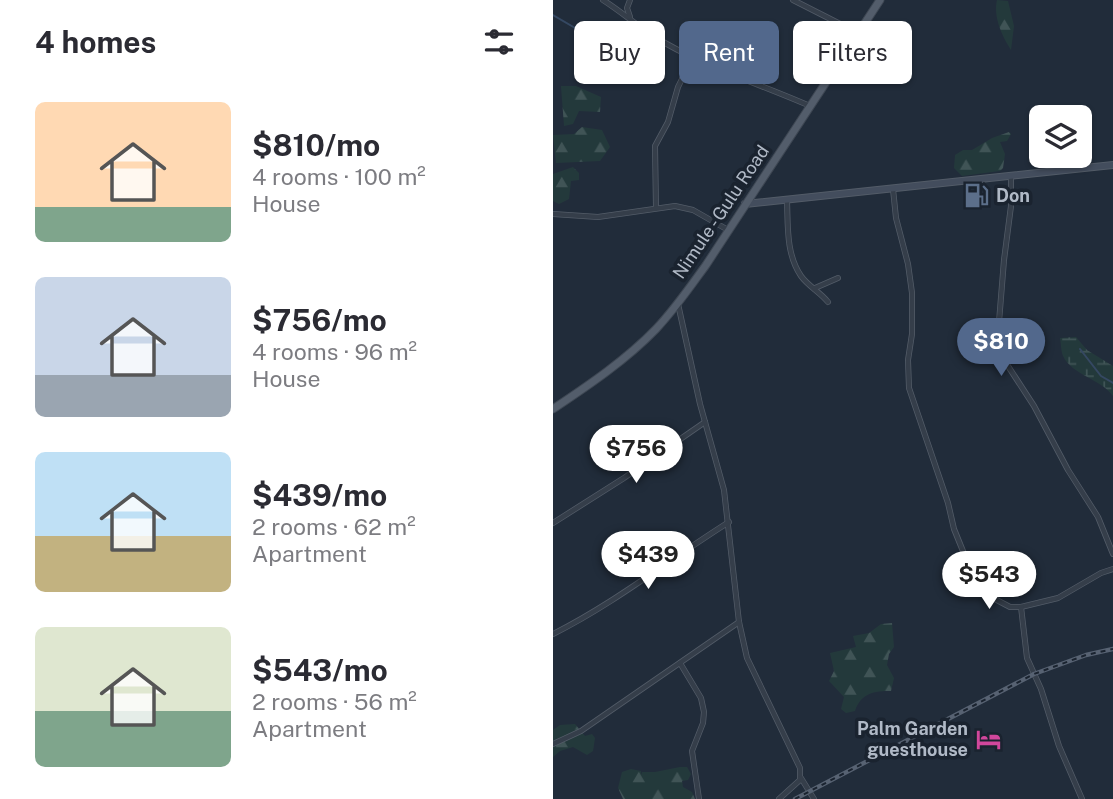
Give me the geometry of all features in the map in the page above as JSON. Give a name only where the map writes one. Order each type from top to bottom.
[{"type":"main road","name":"Nimule - Gulu Road","points":[[867,21],[880,0]]},
{"type":"main road","name":"Nimule - Gulu Road","points":[[553,409],[626,357],[655,330],[678,303],[825,84]]},
{"type":"street","points":[[603,0],[648,34],[679,50]]},
{"type":"street","points":[[630,0],[627,8],[630,18]]},
{"type":"street","points":[[793,0],[835,21]]},
{"type":"street","points":[[656,208],[655,146],[668,121],[679,84]]},
{"type":"street","points":[[757,84],[810,106]]},
{"type":"street","points":[[745,204],[1113,165]]},
{"type":"street","points":[[1011,175],[1011,206],[999,322],[1006,363],[1098,517],[1113,554]]},
{"type":"street","points":[[893,189],[896,218],[908,264],[912,293],[909,388],[948,503],[954,529],[967,561],[991,597],[1010,607],[1058,598],[1111,569],[1113,561]]},
{"type":"street","points":[[787,201],[790,250],[799,273],[828,302]]},
{"type":"street","points":[[553,214],[598,218],[675,206],[685,207],[728,230]]},
{"type":"street","points":[[814,288],[838,278]]},
{"type":"street","points":[[678,303],[705,422],[722,479],[739,622],[751,668],[797,761],[801,778],[814,799]]},
{"type":"street","points":[[553,523],[705,422]]},
{"type":"street","points":[[553,634],[596,611],[729,522]]},
{"type":"street","points":[[1021,607],[1027,659],[1041,688],[1059,746],[1082,799]]},
{"type":"street","points":[[553,744],[581,731],[739,622]]},
{"type":"street","points":[[680,663],[701,698],[704,712],[703,723],[692,751],[699,799]]},
{"type":"street","points":[[779,799],[801,778]]},
{"type":"green space","points":[[997,0],[1008,1],[1014,26],[1011,50],[999,26]]},
{"type":"green space","points":[[561,86],[576,86],[601,97],[600,112],[579,111],[573,124],[564,126]]},
{"type":"green space","points":[[582,127],[602,130],[610,147],[600,161],[556,163],[553,135],[574,134]]},
{"type":"green space","points":[[1009,132],[1011,134],[1007,141],[1000,142],[1005,154],[1000,171],[962,176],[954,168],[955,155]]},
{"type":"green space","points":[[573,167],[579,173],[579,180],[571,181],[569,199],[559,204],[553,201],[553,174]]},
{"type":"green space","points":[[1076,337],[1087,350],[1113,366],[1113,396],[1101,385],[1073,368],[1063,356],[1060,338]]},
{"type":"green space","points":[[892,623],[894,647],[889,654],[887,665],[894,678],[891,691],[869,694],[861,700],[855,711],[846,713],[841,709],[844,697],[829,681],[834,671],[830,653],[856,647],[853,636],[869,633],[881,624]]},
{"type":"green space","points":[[575,724],[585,736],[592,734],[595,738],[593,751],[587,755],[573,747],[560,751],[553,757],[553,730],[560,725]]},
{"type":"green space","points":[[687,767],[691,774],[688,780],[682,781],[683,787],[692,792],[695,799],[623,799],[618,788],[622,772],[631,769],[641,771],[641,775],[642,772]]},
{"type":"waterway","points":[[553,15],[574,27]]},
{"type":"waterway","points":[[1080,349],[1101,376],[1113,383]]},
{"type":"railway","points":[[795,799],[1034,674],[1086,655],[1113,649]]},
{"type":"place","name":"Don","points":[[976,196]]},
{"type":"place","name":"Palm Garden guesthouse","points":[[988,739]]}]
